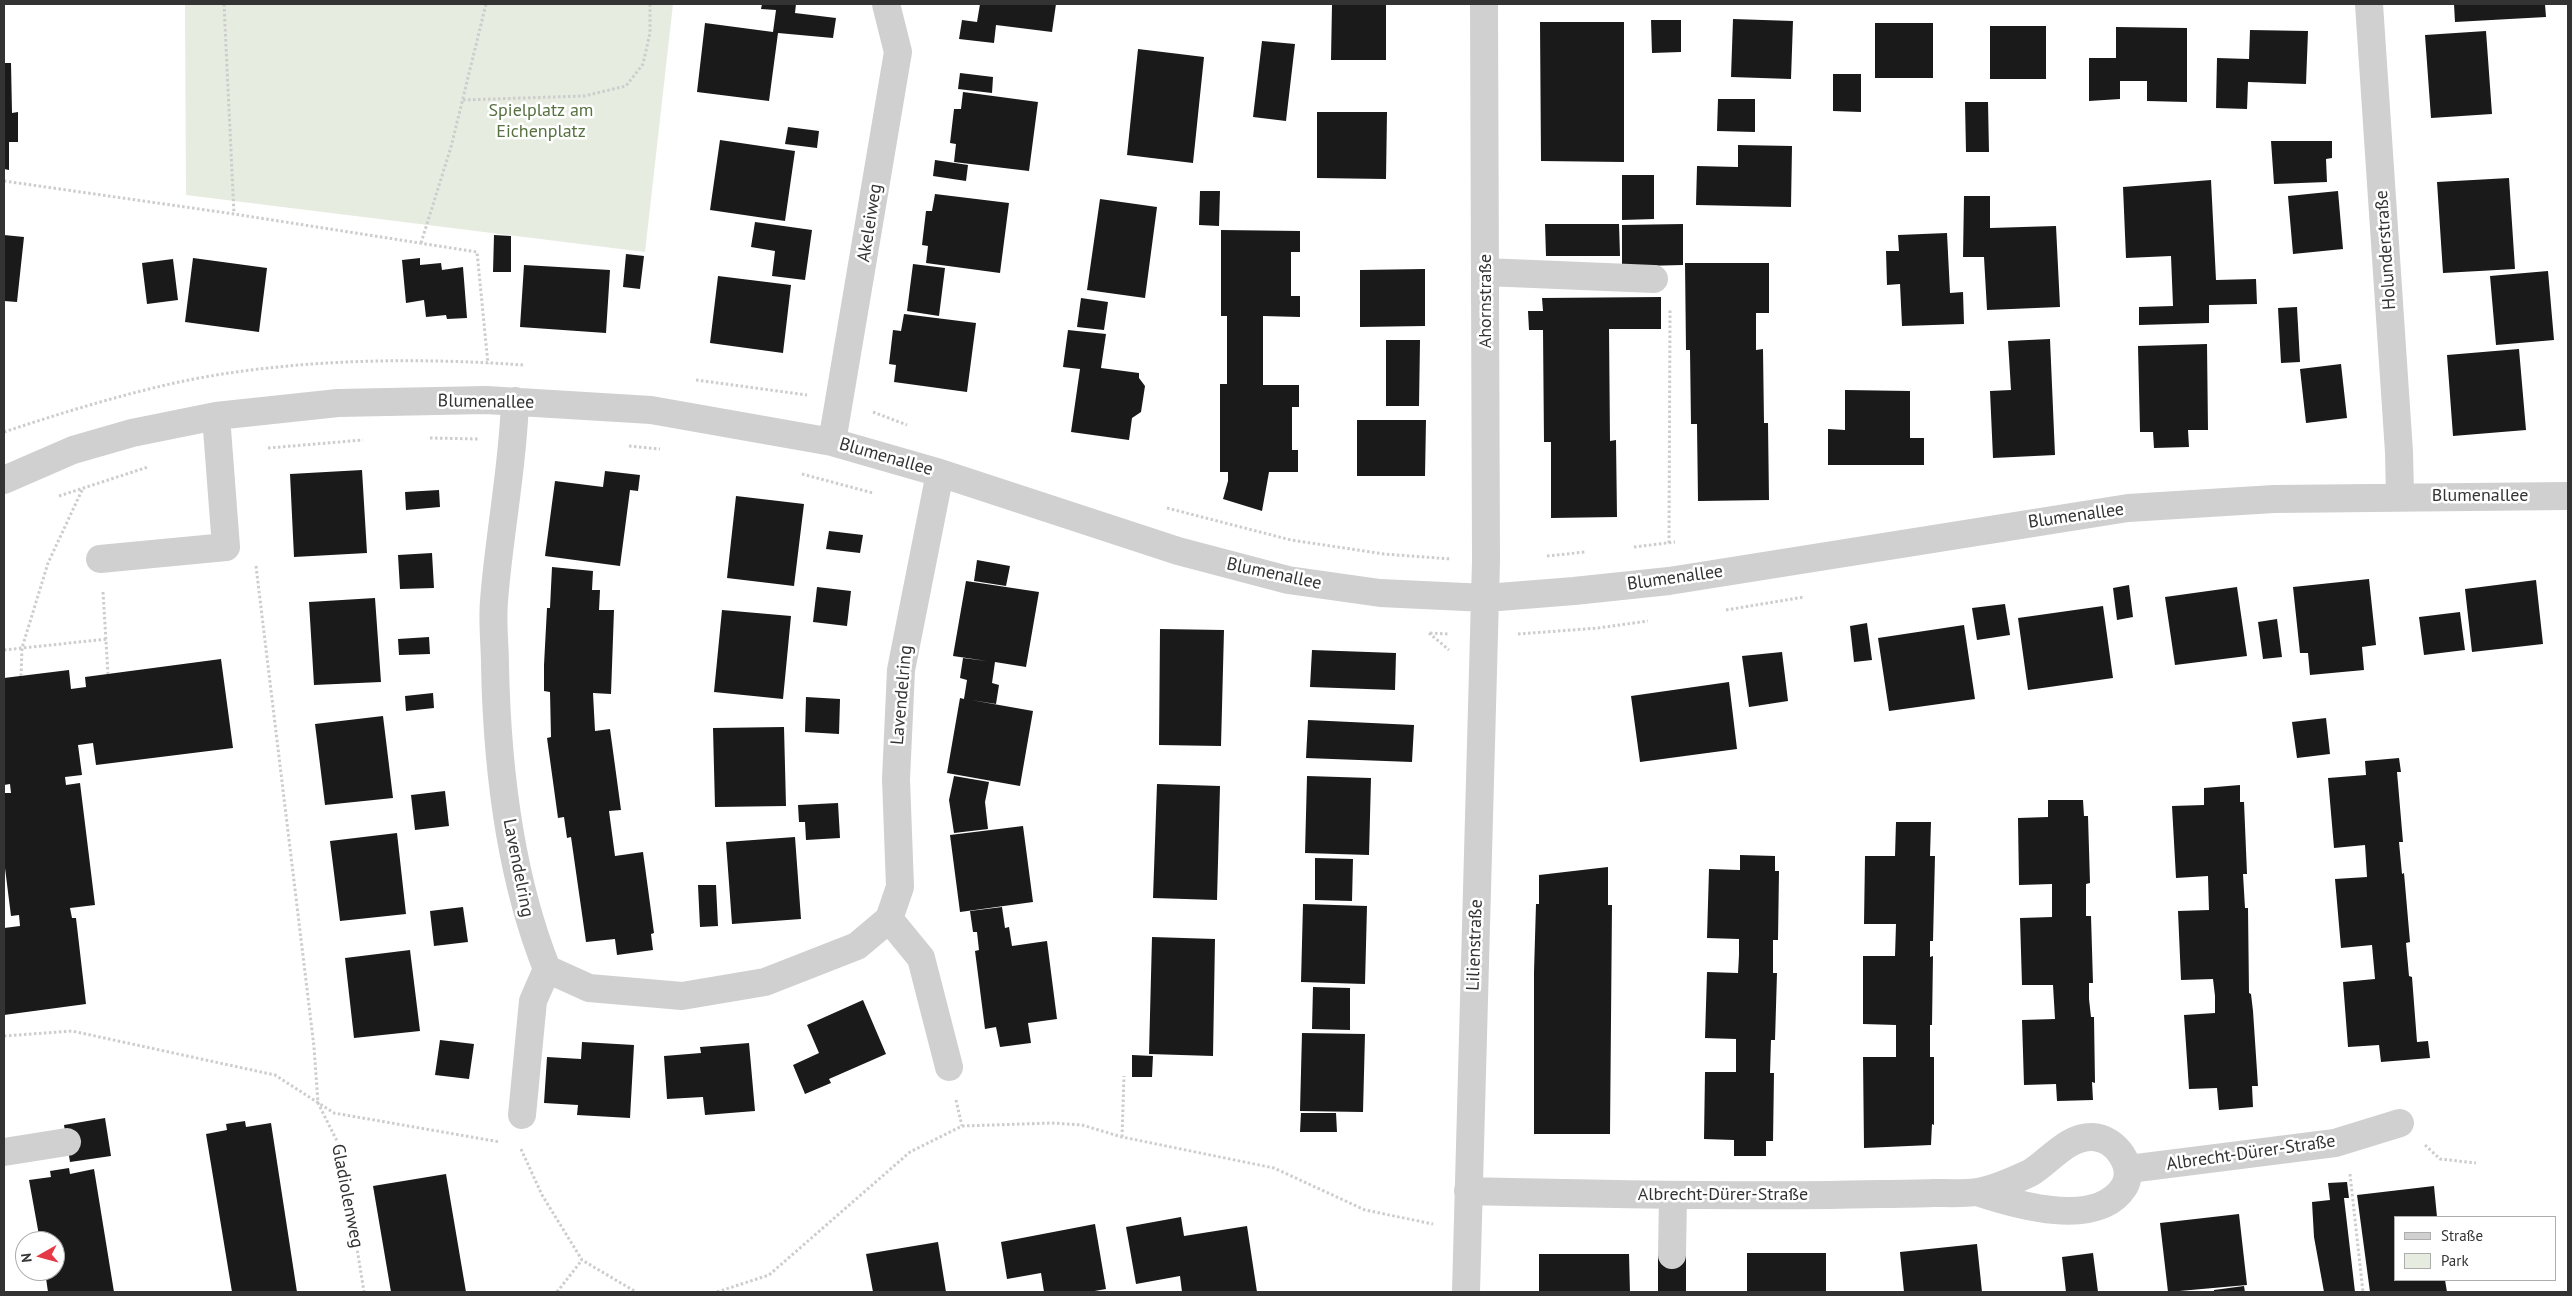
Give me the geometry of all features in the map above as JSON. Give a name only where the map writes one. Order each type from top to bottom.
[{"type":"street","name":"Akeleiweg","points":[[832,442],[898,52],[886,4]]},
{"type":"street","name":"Ahornstraße","points":[[1484,4],[1486,598]]},
{"type":"street","name":"Holunderstraße","points":[[2369,4],[2399,452],[2400,496]]},
{"type":"street","points":[[1485,272],[1654,279]]},
{"type":"street","name":"Blumenallee","points":[[4,480],[73,450],[132,433],[216,416],[338,403],[486,400],[651,410],[832,442],[940,473],[1178,551],[1288,580],[1380,593],[1486,598],[1668,581],[2128,508],[2274,499],[2400,496],[2568,496]]},
{"type":"street","name":"Lavendelring","points":[[515,401],[514,439],[494,602],[495,715],[509,830],[529,924],[547,969]]},
{"type":"street","points":[[100,559],[226,547],[216,416]]},
{"type":"street","name":"Lavendelring","points":[[889,919],[900,887],[896,779],[901,670],[940,473]]},
{"type":"street","name":"Lilienstraße","points":[[1466,1292],[1486,598]]},
{"type":"street","points":[[522,1114],[533,1002],[547,969],[589,988],[682,996],[765,982],[857,946],[889,919],[922,958],[949,1067]]},
{"type":"street","name":"Albrecht-Dürer-Straße","points":[[2129,1169],[2335,1144],[2400,1123]]},
{"type":"street","name":"Albrecht-Dürer-Straße","points":[[1468,1191],[1673,1196],[1977,1192],[2012,1203],[2038,1208],[2090,1209],[2118,1196],[2126,1183],[2129,1169],[2120,1151],[2108,1142],[2094,1137],[2074,1141],[2030,1173],[1977,1192]]},
{"type":"street","points":[[4,1152],[67,1142]]},
{"type":"street","points":[[1672,1255],[1673,1196]]},
{"type":"path","points":[[224,4],[234,214]]},
{"type":"path","points":[[422,243],[463,100],[486,4]]},
{"type":"path","points":[[463,100],[584,96],[626,86],[643,64],[650,33],[650,4]]},
{"type":"path","points":[[4,181],[234,214],[477,252],[488,362],[486,400]]},
{"type":"path","points":[[1654,279],[1670,299],[1668,581]]},
{"type":"path","points":[[428,438],[514,439]]},
{"type":"path","points":[[220,454],[370,439]]},
{"type":"path","points":[[627,446],[666,450]]},
{"type":"path","points":[[56,497],[156,465]]},
{"type":"path","points":[[793,473],[874,493]]},
{"type":"path","points":[[21,676],[22,648],[48,563],[83,489]]},
{"type":"path","points":[[254,558],[313,1037],[318,1103]]},
{"type":"path","points":[[100,559],[108,639],[108,674]]},
{"type":"path","points":[[1718,611],[1808,596]]},
{"type":"path","points":[[1419,632],[1484,636],[1598,628],[1653,620]]},
{"type":"path","points":[[4,650],[108,639]]},
{"type":"path","points":[[4,1036],[72,1031],[275,1075],[334,1113],[509,1144]]},
{"type":"path","points":[[1122,1137],[1124,1076]]},
{"type":"path","name":"Gladiolenweg","points":[[318,1103],[341,1149],[364,1292]]},
{"type":"path","points":[[717,1292],[769,1276],[910,1152],[962,1126],[1052,1123],[1082,1125],[1122,1137],[1274,1168],[1364,1210],[1436,1224],[1467,1226]]},
{"type":"path","points":[[2400,1123],[2440,1159],[2476,1163]]},
{"type":"path","points":[[2346,1140],[2364,1292]]},
{"type":"path","points":[[519,1145],[542,1195],[582,1260],[636,1292]]},
{"type":"path","points":[[557,1292],[582,1260]]},
{"type":"green space","name":"Spielplatz am Eichenplatz","points":[[185,4],[673,4],[645,252],[186,195]]},
{"type":"building","points":[[762,4],[796,4],[795,13],[836,18],[833,38],[778,33],[769,101],[697,92],[705,23],[773,32],[776,10],[761,9]]},
{"type":"building","points":[[980,4],[1056,4],[1052,32],[996,25],[994,43],[959,39],[962,20],[977,22]]},
{"type":"building","points":[[1332,4],[1386,4],[1386,60],[1331,60]]},
{"type":"building","points":[[2454,4],[2545,4],[2546,17],[2455,22]]},
{"type":"building","points":[[1733,19],[1793,21],[1791,79],[1731,77]]},
{"type":"building","points":[[1651,20],[1681,20],[1681,52],[1652,53]]},
{"type":"building","points":[[1540,22],[1624,22],[1624,162],[1541,161]]},
{"type":"building","points":[[1875,23],[1933,23],[1933,78],[1875,78]]},
{"type":"building","points":[[1990,26],[2046,26],[2046,79],[1990,79]]},
{"type":"building","points":[[2116,27],[2187,28],[2187,102],[2147,101],[2147,81],[2120,81],[2120,99],[2089,101],[2089,58],[2116,58]]},
{"type":"building","points":[[2250,30],[2308,31],[2306,84],[2248,82],[2247,109],[2216,108],[2217,58],[2249,59]]},
{"type":"building","points":[[2486,31],[2492,114],[2431,118],[2425,35]]},
{"type":"building","points":[[1262,41],[1295,44],[1286,121],[1253,117]]},
{"type":"building","points":[[1138,49],[1204,57],[1193,163],[1127,155]]},
{"type":"building","points":[[4,63],[11,63],[12,113],[18,112],[18,142],[9,142],[9,170],[4,169]]},
{"type":"building","points":[[960,73],[993,77],[992,93],[958,89]]},
{"type":"building","points":[[1833,74],[1861,74],[1861,112],[1833,111]]},
{"type":"building","points":[[963,92],[1038,102],[1029,171],[954,162],[956,144],[950,143],[954,109],[961,109]]},
{"type":"building","points":[[1718,99],[1755,99],[1755,132],[1717,131]]},
{"type":"building","points":[[1965,102],[1988,102],[1989,152],[1966,152]]},
{"type":"building","points":[[1317,112],[1387,112],[1386,179],[1317,178]]},
{"type":"building","points":[[788,127],[819,131],[817,148],[785,144]]},
{"type":"building","points":[[720,140],[795,151],[785,221],[710,210]]},
{"type":"building","points":[[2271,141],[2332,141],[2332,158],[2326,159],[2327,182],[2274,184]]},
{"type":"building","points":[[1738,145],[1792,146],[1791,207],[1696,205],[1697,166],[1738,167]]},
{"type":"building","points":[[935,160],[968,165],[966,181],[933,176]]},
{"type":"building","points":[[1622,175],[1654,175],[1654,219],[1622,220]]},
{"type":"building","points":[[2509,178],[2515,269],[2443,273],[2437,182]]},
{"type":"building","points":[[2211,180],[2216,280],[2256,279],[2257,304],[2209,305],[2209,323],[2139,325],[2139,307],[2173,306],[2171,256],[2126,258],[2123,187]]},
{"type":"building","points":[[1200,191],[1220,191],[1219,226],[1199,225]]},
{"type":"building","points":[[2338,191],[2343,249],[2293,254],[2288,196]]},
{"type":"building","points":[[935,194],[1009,203],[1000,273],[926,263],[928,246],[922,245],[926,211],[932,211]]},
{"type":"building","points":[[1964,196],[1990,196],[1990,228],[2056,226],[2060,307],[1987,310],[1984,257],[1963,257]]},
{"type":"building","points":[[1100,199],[1157,207],[1145,298],[1087,290]]},
{"type":"building","points":[[755,222],[812,230],[805,280],[772,276],[775,251],[751,247]]},
{"type":"building","points":[[1545,224],[1619,224],[1620,256],[1546,256]]},
{"type":"building","points":[[1683,224],[1683,265],[1642,266],[1622,270],[1622,225]]},
{"type":"building","points":[[1221,230],[1300,231],[1300,252],[1291,252],[1291,296],[1300,296],[1300,317],[1263,316],[1263,385],[1299,385],[1299,407],[1292,407],[1292,450],[1298,450],[1298,472],[1269,472],[1262,511],[1223,499],[1228,481],[1228,472],[1220,472],[1220,384],[1227,384],[1227,316],[1221,316]]},
{"type":"building","points":[[1947,233],[1950,293],[1963,292],[1964,324],[1902,326],[1900,284],[1887,285],[1886,251],[1899,251],[1898,235]]},
{"type":"building","points":[[4,235],[24,237],[17,302],[4,301]]},
{"type":"building","points":[[494,235],[511,236],[511,272],[493,272]]},
{"type":"building","points":[[626,254],[644,256],[640,289],[623,287]]},
{"type":"building","points":[[193,258],[267,268],[259,332],[185,322]]},
{"type":"building","points":[[420,258],[420,265],[441,263],[442,270],[463,267],[467,318],[447,319],[446,315],[426,317],[424,300],[406,303],[402,260]]},
{"type":"building","points":[[173,259],[178,300],[147,304],[142,263]]},
{"type":"building","points":[[1685,263],[1769,263],[1769,313],[1756,313],[1756,350],[1763,349],[1764,423],[1768,423],[1769,500],[1698,501],[1697,424],[1691,424],[1690,350],[1686,350]]},
{"type":"building","points":[[913,264],[945,268],[939,316],[907,311]]},
{"type":"building","points":[[524,265],[610,270],[606,333],[520,327]]},
{"type":"building","points":[[1425,269],[1425,326],[1360,327],[1360,270]]},
{"type":"building","points":[[2548,271],[2554,340],[2496,345],[2490,276]]},
{"type":"building","points":[[718,276],[791,285],[783,353],[710,343]]},
{"type":"building","points":[[1661,297],[1661,329],[1609,329],[1610,441],[1616,440],[1617,517],[1551,518],[1551,442],[1544,442],[1543,330],[1529,330],[1528,311],[1543,311],[1542,298]]},
{"type":"building","points":[[1081,298],[1108,302],[1104,330],[1077,327]]},
{"type":"building","points":[[2297,307],[2300,362],[2281,363],[2278,308]]},
{"type":"building","points":[[904,314],[976,323],[967,392],[894,382],[896,365],[889,364],[893,330],[901,331]]},
{"type":"building","points":[[1068,330],[1106,334],[1101,368],[1139,373],[1139,378],[1145,386],[1141,412],[1132,418],[1129,440],[1071,432],[1080,369],[1063,367]]},
{"type":"building","points":[[2050,339],[2055,455],[1993,458],[1990,391],[2011,390],[2008,341]]},
{"type":"building","points":[[1386,340],[1420,340],[1419,406],[1386,406]]},
{"type":"building","points":[[2207,344],[2208,430],[2188,430],[2189,447],[2154,448],[2153,432],[2140,432],[2138,346]]},
{"type":"building","points":[[2519,349],[2526,430],[2453,436],[2447,355]]},
{"type":"building","points":[[2341,364],[2347,418],[2306,423],[2300,369]]},
{"type":"building","points":[[1845,390],[1910,391],[1910,438],[1924,438],[1924,465],[1828,465],[1828,429],[1845,430]]},
{"type":"building","points":[[1357,420],[1426,420],[1425,476],[1357,476]]},
{"type":"building","points":[[362,470],[367,553],[294,557],[290,474]]},
{"type":"building","points":[[605,471],[640,475],[638,491],[630,490],[620,566],[545,556],[555,481],[603,487]]},
{"type":"building","points":[[439,490],[440,507],[406,510],[405,492]]},
{"type":"building","points":[[736,496],[804,504],[794,586],[727,578]]},
{"type":"building","points":[[829,531],[863,535],[860,553],[826,549]]},
{"type":"building","points":[[432,553],[434,588],[400,589],[398,555]]},
{"type":"building","points":[[977,560],[1010,566],[1006,586],[974,581]]},
{"type":"building","points":[[552,567],[593,571],[592,590],[600,590],[599,610],[614,610],[611,694],[593,693],[595,731],[610,729],[621,810],[609,811],[615,856],[643,852],[654,933],[651,934],[653,950],[617,955],[615,939],[586,942],[571,837],[567,838],[564,817],[558,818],[547,738],[551,737],[550,692],[544,691],[544,665],[547,608],[550,608]]},
{"type":"building","points":[[2369,579],[2376,645],[2362,647],[2364,670],[2310,675],[2308,653],[2300,653],[2293,587]]},
{"type":"building","points":[[2536,580],[2543,644],[2472,652],[2465,589]]},
{"type":"building","points":[[966,581],[1039,592],[1026,667],[995,662],[992,683],[999,685],[996,704],[971,700],[1033,711],[1020,786],[947,773],[960,698],[964,699],[967,680],[960,678],[963,658],[987,661],[953,656]]},
{"type":"building","points":[[2129,585],[2133,617],[2117,620],[2113,588]]},
{"type":"building","points":[[817,587],[851,591],[847,626],[813,622]]},
{"type":"building","points":[[2237,587],[2247,656],[2175,665],[2165,597]]},
{"type":"building","points":[[375,598],[381,682],[314,685],[309,602]]},
{"type":"building","points":[[2005,604],[2010,635],[1977,640],[1972,608]]},
{"type":"building","points":[[2103,606],[2113,678],[2028,690],[2018,618]]},
{"type":"building","points":[[722,610],[791,616],[783,699],[714,692]]},
{"type":"building","points":[[2460,612],[2465,650],[2424,655],[2419,617]]},
{"type":"building","points":[[2277,619],[2282,657],[2263,659],[2258,622]]},
{"type":"building","points":[[1867,623],[1872,660],[1854,662],[1850,626]]},
{"type":"building","points":[[1964,625],[1975,699],[1889,711],[1878,638]]},
{"type":"building","points":[[1160,629],[1224,630],[1221,746],[1159,745]]},
{"type":"building","points":[[429,637],[430,654],[399,655],[398,639]]},
{"type":"building","points":[[1312,650],[1396,653],[1395,690],[1310,687]]},
{"type":"building","points":[[1782,652],[1788,701],[1749,707],[1742,656]]},
{"type":"building","points":[[221,659],[233,748],[96,765],[93,743],[78,745],[82,775],[65,777],[66,785],[80,783],[95,905],[70,908],[72,918],[76,918],[86,1004],[4,1015],[4,928],[20,926],[19,915],[11,916],[4,860],[4,793],[11,793],[10,784],[4,785],[4,678],[69,670],[71,689],[86,687],[85,677]]},
{"type":"building","points":[[1729,682],[1737,749],[1640,762],[1631,696]]},
{"type":"building","points":[[433,693],[434,708],[406,711],[405,696]]},
{"type":"building","points":[[806,697],[840,699],[839,734],[805,732]]},
{"type":"building","points":[[383,716],[393,798],[325,805],[315,724]]},
{"type":"building","points":[[2326,718],[2330,754],[2297,758],[2292,722]]},
{"type":"building","points":[[1308,720],[1414,725],[1412,762],[1306,758]]},
{"type":"building","points":[[784,727],[786,806],[715,807],[713,728]]},
{"type":"building","points":[[2399,758],[2401,772],[2397,772],[2403,842],[2399,842],[2402,874],[2404,873],[2410,942],[2406,943],[2409,976],[2412,977],[2417,1042],[2428,1041],[2430,1058],[2381,1062],[2379,1045],[2348,1047],[2343,982],[2375,979],[2372,945],[2341,948],[2335,879],[2367,877],[2365,845],[2334,848],[2328,778],[2366,775],[2365,761]]},
{"type":"building","points":[[954,776],[989,782],[985,802],[988,829],[954,833],[949,800]]},
{"type":"building","points":[[1307,776],[1371,778],[1369,855],[1305,853]]},
{"type":"building","points":[[1157,784],[1220,786],[1217,900],[1153,898]]},
{"type":"building","points":[[2240,785],[2240,802],[2244,802],[2247,874],[2243,874],[2245,908],[2248,908],[2249,993],[2251,994],[2253,1011],[2258,1086],[2252,1086],[2253,1107],[2219,1110],[2217,1088],[2189,1089],[2184,1015],[2215,1013],[2215,996],[2213,979],[2181,980],[2178,911],[2209,910],[2208,876],[2176,878],[2172,806],[2204,805],[2204,788]]},
{"type":"building","points":[[445,791],[449,826],[415,830],[411,795]]},
{"type":"building","points":[[2048,800],[2083,800],[2084,816],[2088,816],[2090,883],[2086,884],[2086,916],[2091,916],[2093,983],[2089,983],[2089,999],[2091,1017],[2094,1017],[2095,1083],[2092,1082],[2093,1100],[2057,1101],[2056,1084],[2024,1085],[2022,1020],[2055,1019],[2053,985],[2022,985],[2020,918],[2052,917],[2052,884],[2019,885],[2018,818],[2048,817]]},
{"type":"building","points":[[838,803],[840,838],[806,840],[805,822],[799,822],[798,805]]},
{"type":"building","points":[[1896,822],[1931,822],[1930,856],[1935,856],[1933,941],[1930,941],[1930,957],[1933,956],[1930,1057],[1934,1057],[1934,1125],[1932,1124],[1931,1145],[1864,1148],[1863,1057],[1896,1057],[1896,1025],[1863,1024],[1863,956],[1895,956],[1896,924],[1864,924],[1865,856],[1895,856]]},
{"type":"building","points":[[1023,826],[1033,902],[960,912],[950,835]]},
{"type":"building","points":[[397,833],[406,914],[340,921],[330,841]]},
{"type":"building","points":[[795,837],[801,919],[732,924],[726,842]]},
{"type":"building","points":[[1740,855],[1775,856],[1775,871],[1779,871],[1778,940],[1773,940],[1773,973],[1777,973],[1775,1040],[1771,1040],[1770,1073],[1774,1073],[1773,1141],[1766,1141],[1766,1156],[1734,1156],[1734,1140],[1704,1139],[1705,1072],[1736,1072],[1736,1039],[1705,1038],[1707,972],[1738,973],[1739,955],[1739,939],[1707,938],[1709,869],[1740,870]]},
{"type":"building","points":[[1315,858],[1353,859],[1352,901],[1315,900]]},
{"type":"building","points":[[1608,867],[1608,905],[1612,905],[1610,1134],[1534,1134],[1534,972],[1536,904],[1539,904],[1539,875]]},
{"type":"building","points":[[698,885],[716,885],[718,926],[700,927]]},
{"type":"building","points":[[1303,904],[1367,906],[1365,984],[1301,982]]},
{"type":"building","points":[[463,907],[468,942],[434,946],[430,911]]},
{"type":"building","points":[[1002,907],[1005,928],[1009,927],[1012,946],[1047,941],[1057,1019],[1028,1023],[1031,1043],[1000,1047],[996,1027],[985,1029],[975,951],[979,950],[977,932],[973,932],[970,911]]},
{"type":"building","points":[[1152,937],[1215,939],[1213,1056],[1149,1054]]},
{"type":"building","points":[[410,950],[420,1031],[354,1038],[345,958]]},
{"type":"building","points":[[1313,987],[1350,988],[1350,1030],[1312,1029]]},
{"type":"building","points":[[863,1000],[886,1054],[829,1079],[831,1083],[805,1094],[793,1065],[819,1053],[807,1025]]},
{"type":"building","points":[[1302,1033],[1365,1034],[1363,1112],[1300,1111]]},
{"type":"building","points":[[440,1040],[474,1044],[469,1079],[435,1075]]},
{"type":"building","points":[[582,1042],[634,1045],[630,1118],[577,1115],[578,1105],[544,1103],[547,1057],[581,1059]]},
{"type":"building","points":[[749,1043],[755,1111],[705,1115],[703,1097],[667,1099],[664,1056],[701,1053],[700,1047]]},
{"type":"building","points":[[1132,1055],[1153,1056],[1152,1077],[1132,1077]]},
{"type":"building","points":[[1301,1113],[1336,1113],[1337,1132],[1300,1132]]},
{"type":"building","points":[[105,1118],[111,1156],[70,1162],[64,1125]]},
{"type":"building","points":[[245,1121],[246,1127],[271,1123],[297,1292],[232,1292],[206,1134],[227,1130],[226,1124]]},
{"type":"building","points":[[69,1168],[70,1174],[94,1169],[114,1292],[48,1292],[46,1281],[65,1281],[65,1231],[38,1231],[29,1180],[51,1177],[50,1171]]},
{"type":"building","points":[[446,1174],[466,1292],[391,1292],[373,1186]]},
{"type":"building","points":[[2347,1182],[2349,1198],[2344,1198],[2355,1292],[2324,1292],[2314,1237],[2312,1202],[2330,1200],[2328,1183]]},
{"type":"building","points":[[2434,1186],[2437,1216],[2394,1216],[2394,1281],[2445,1281],[2447,1292],[2370,1292],[2357,1195]]},
{"type":"building","points":[[2239,1214],[2247,1285],[2168,1292],[2160,1223]]},
{"type":"building","points":[[1181,1217],[1184,1236],[1247,1226],[1257,1292],[1182,1292],[1180,1276],[1136,1284],[1126,1227]]},
{"type":"building","points":[[1095,1224],[1106,1289],[1089,1292],[1044,1292],[1041,1273],[1007,1279],[1001,1242]]},
{"type":"building","points":[[938,1242],[946,1292],[873,1292],[866,1254]]},
{"type":"building","points":[[1977,1244],[1982,1292],[1904,1292],[1900,1252]]},
{"type":"building","points":[[1747,1253],[1826,1253],[1826,1292],[1747,1292]]},
{"type":"building","points":[[2093,1253],[2098,1292],[2066,1292],[2062,1257]]},
{"type":"building","points":[[1539,1254],[1629,1254],[1630,1292],[1539,1292]]},
{"type":"building","points":[[1658,1254],[1686,1255],[1686,1292],[1658,1292]]},
{"type":"building","points":[[2244,1286],[2245,1292],[2214,1292],[2214,1290]]}]
